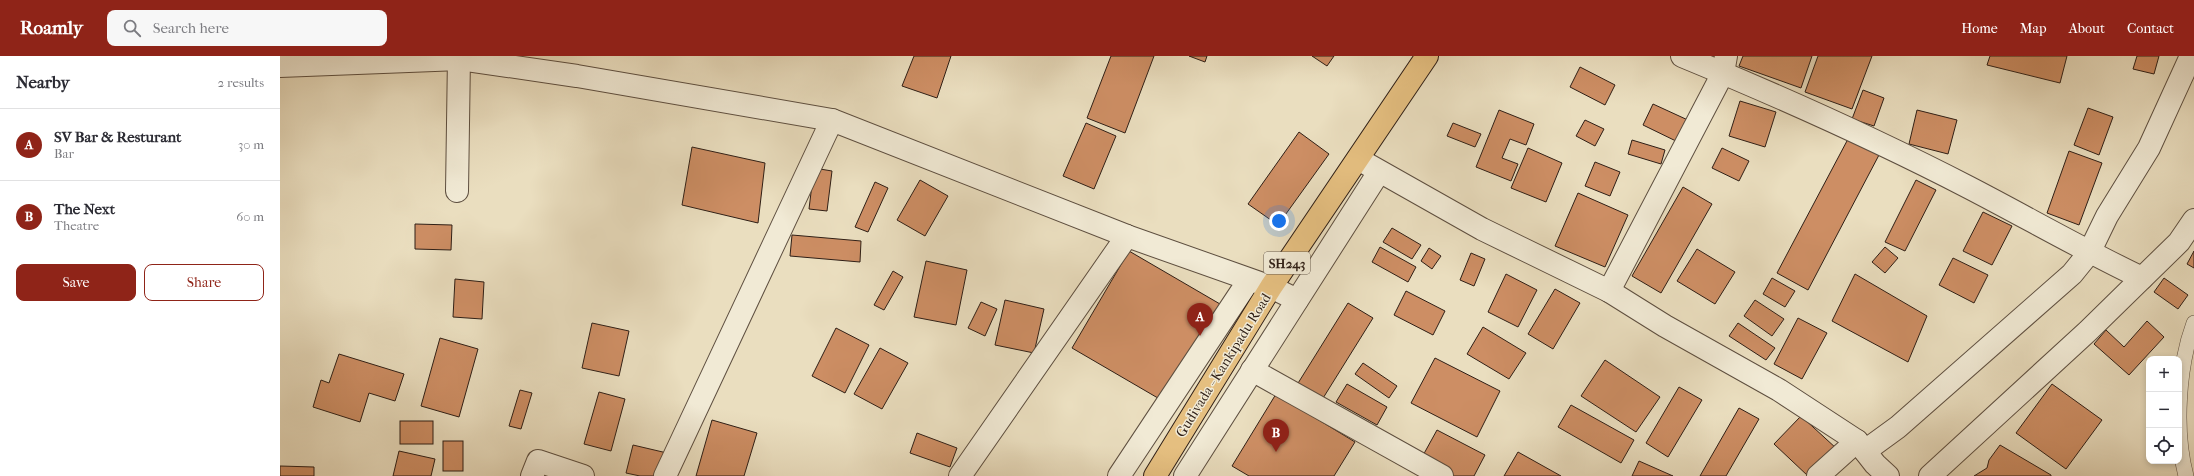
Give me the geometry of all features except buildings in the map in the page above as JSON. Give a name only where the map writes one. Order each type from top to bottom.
[{"type":"main road","name":"Gudivada - Kankipadu Road","points":[[1155,476],[1271,287],[1427,56]]},
{"type":"street","points":[[1682,56],[1724,65],[1776,95],[1960,183],[2089,253],[2142,278]]},
{"type":"street","points":[[1818,476],[1869,462],[1898,427],[2072,274],[2089,253],[2107,216],[2149,148],[2191,56]]},
{"type":"street","points":[[280,66],[460,57],[832,120],[1127,236],[1271,287],[1297,300]]},
{"type":"street","points":[[456,191],[460,57]]},
{"type":"street","points":[[1609,291],[1724,65]]},
{"type":"street","points":[[665,476],[832,120]]},
{"type":"street","points":[[1358,159],[1482,229],[1609,291],[1665,326],[1779,390],[1869,462]]},
{"type":"street","points":[[1185,476],[1379,172]]},
{"type":"street","points":[[1930,476],[2088,331],[2180,242],[2194,220]]},
{"type":"street","points":[[960,476],[1127,236]]},
{"type":"street","points":[[1119,476],[1249,280]]},
{"type":"street","points":[[1252,370],[1442,476]]},
{"type":"street","points":[[532,476],[538,461],[583,476]]},
{"type":"lane","points":[[2186,476],[2180,436],[2180,400],[2184,363],[2194,323]]},
{"type":"place","name":"SV Bar & Resturant","points":[[1200,336]]},
{"type":"place","name":"The Next","points":[[1276,452]]}]
